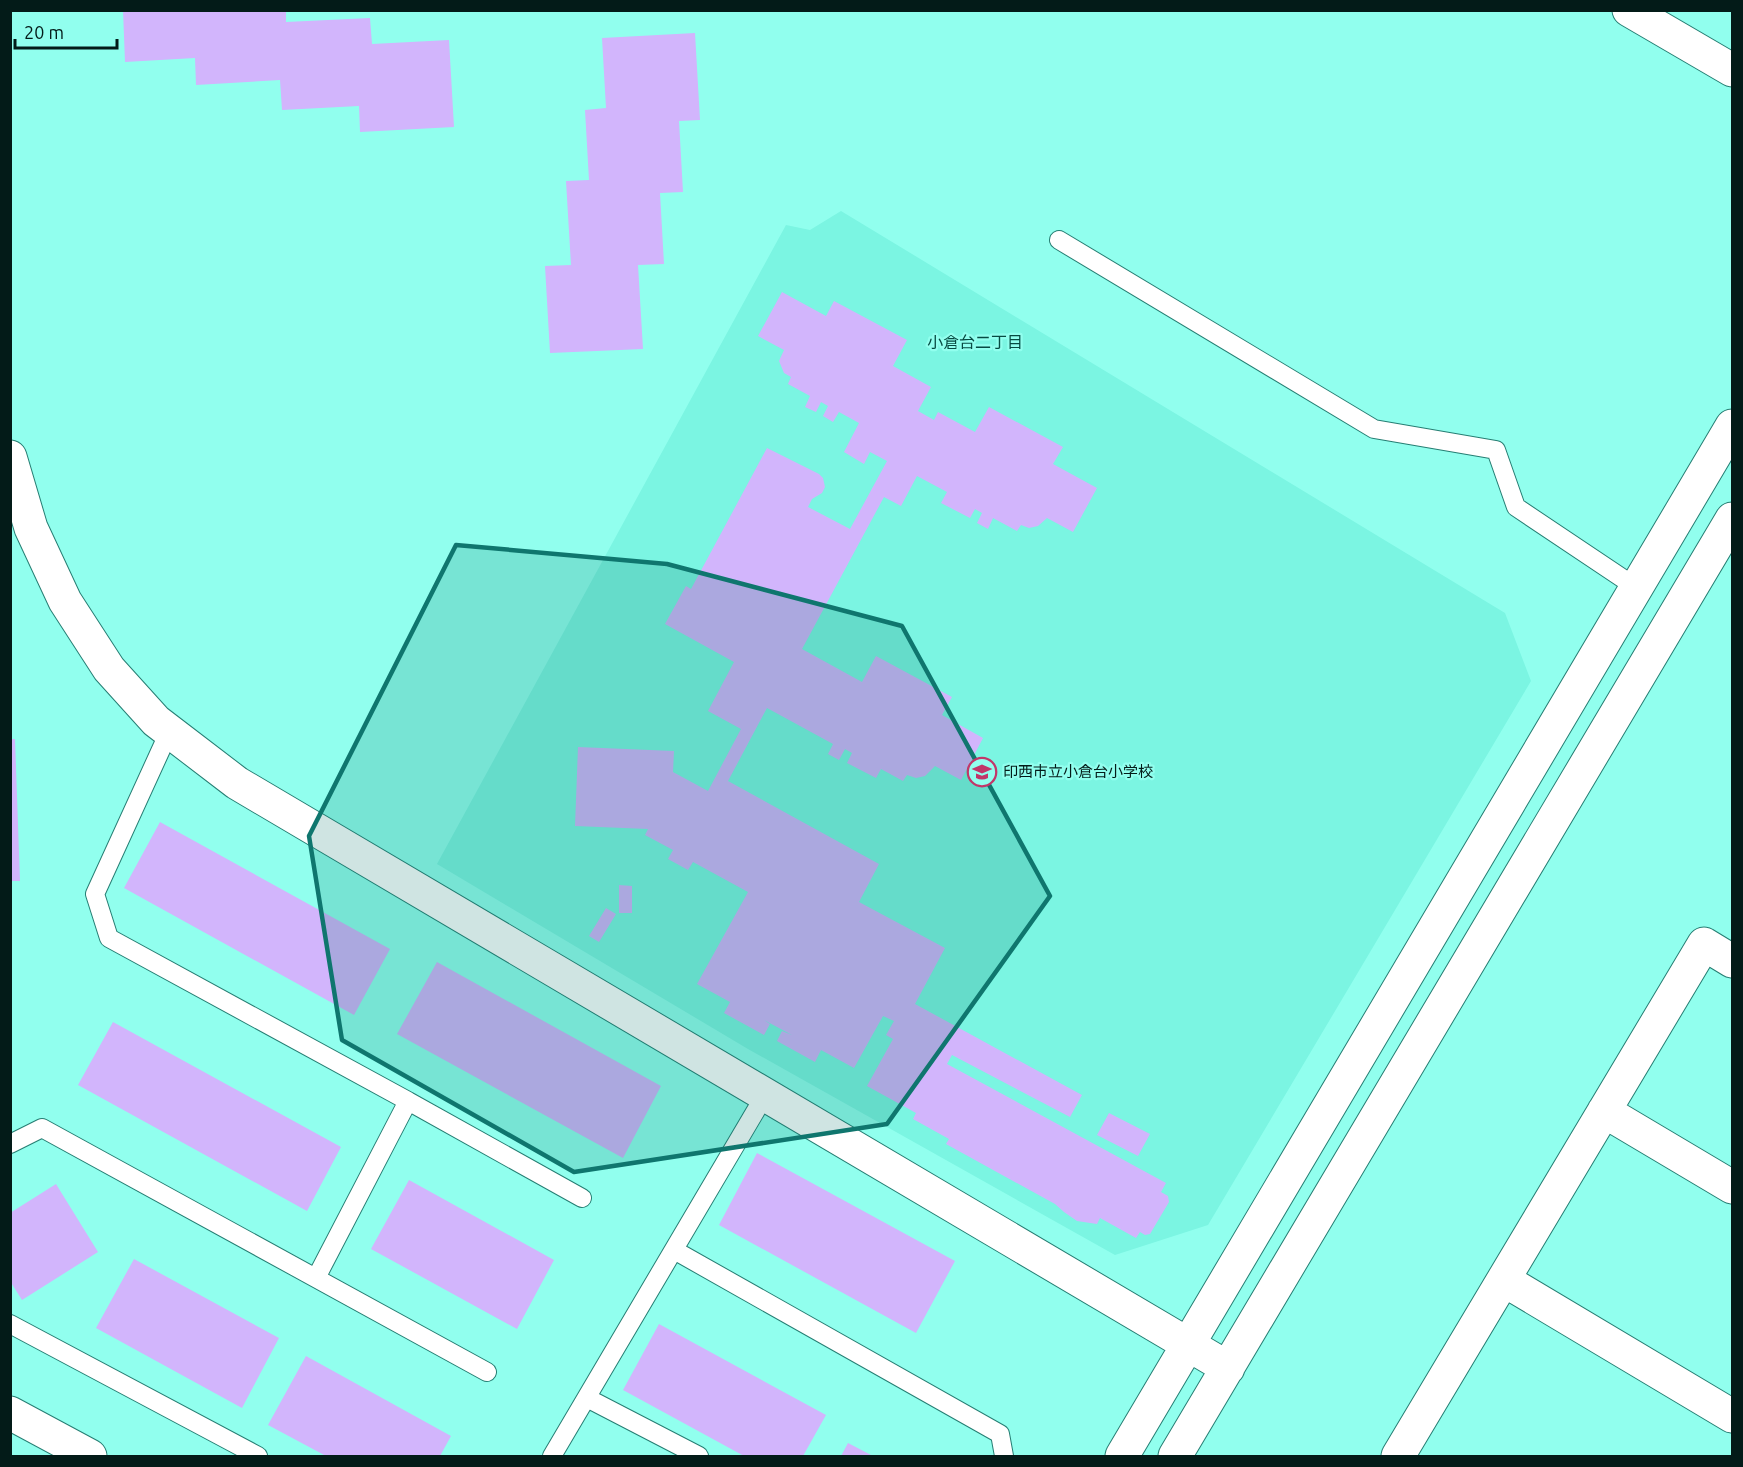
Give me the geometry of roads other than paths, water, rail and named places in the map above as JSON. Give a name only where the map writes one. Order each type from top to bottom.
[{"type":"street","points":[[1629,10],[1732,70]]},
{"type":"street","points":[[1122,1456],[1732,426]]},
{"type":"street","points":[[10,457],[31,528],[65,601],[109,669],[156,722],[237,783],[1228,1368]]},
{"type":"street","points":[[1175,1456],[1732,519]]},
{"type":"street","points":[[1409,1453],[1504,1280],[1704,944],[1732,962]]},
{"type":"street","points":[[1604,1111],[1732,1187]]},
{"type":"street","points":[[1504,1280],[1732,1416]]},
{"type":"street","points":[[10,1413],[90,1456]]},
{"type":"lane","points":[[1059,240],[1374,429],[1496,450],[1516,507],[1637,588]]},
{"type":"lane","points":[[169,732],[95,894],[109,938],[582,1197]]},
{"type":"lane","points":[[552,1456],[765,1095]]},
{"type":"lane","points":[[316,1278],[408,1101]]},
{"type":"lane","points":[[10,1144],[42,1128],[487,1372]]},
{"type":"lane","points":[[674,1250],[999,1434],[1004,1456]]},
{"type":"lane","points":[[10,1324],[258,1456]]},
{"type":"lane","points":[[587,1398],[699,1456]]},
{"type":"place","name":"印西市立小倉台小学校","points":[[982,772]]},
{"type":"district","name":"小倉台二丁目","points":[[975,342]]}]
